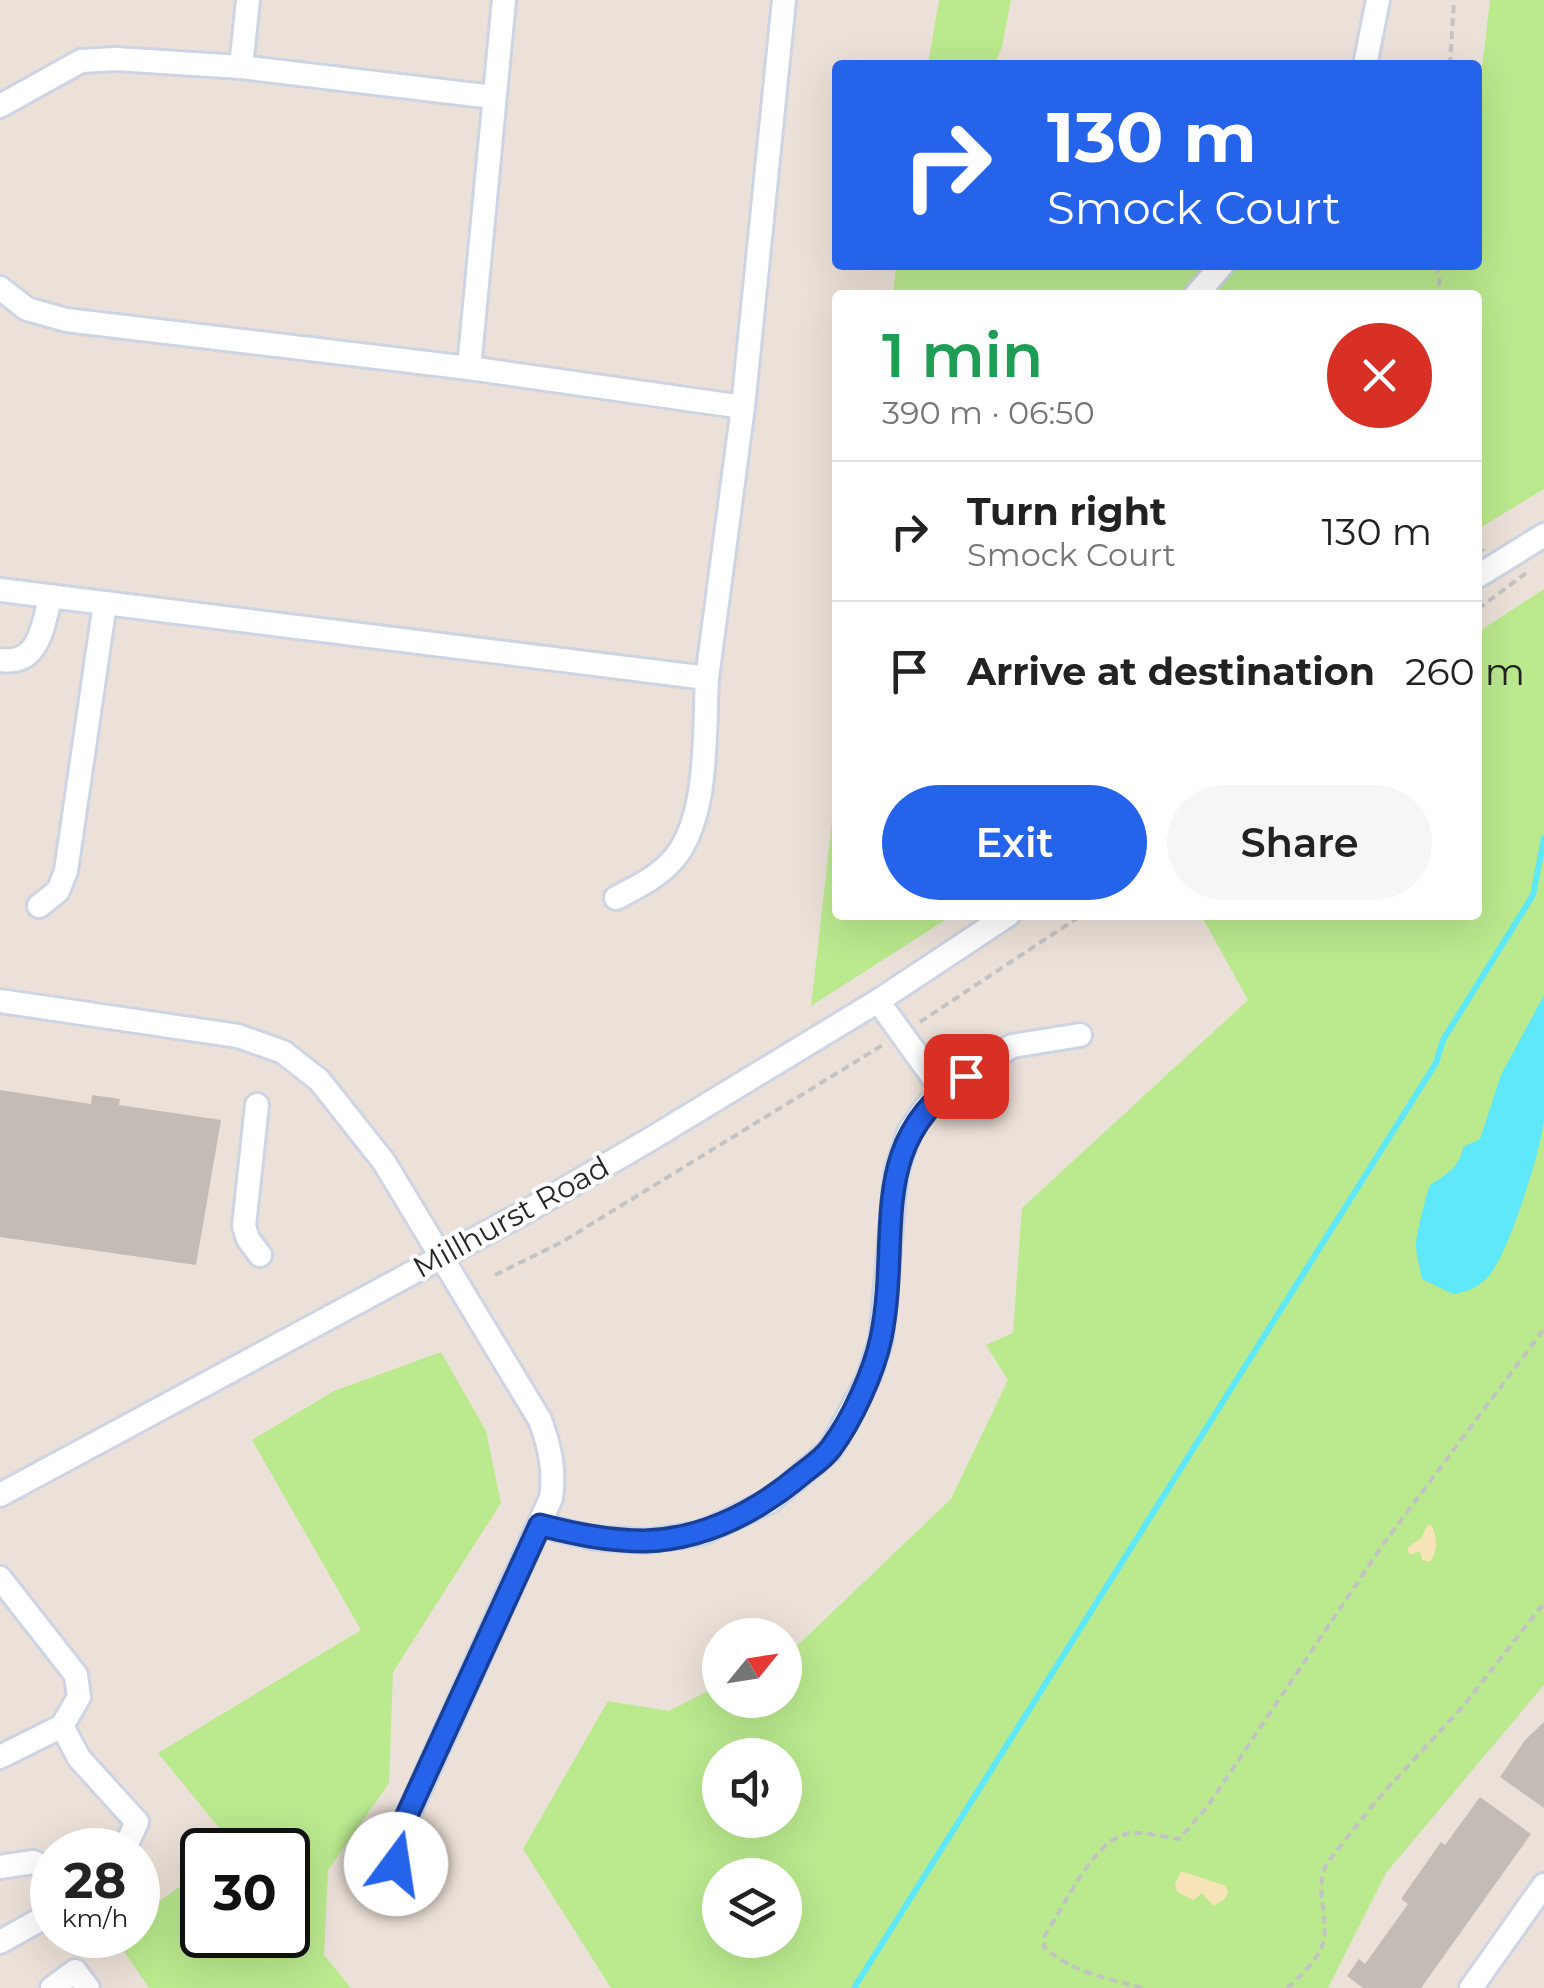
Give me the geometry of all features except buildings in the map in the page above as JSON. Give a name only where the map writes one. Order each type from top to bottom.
[{"type":"street","points":[[240,67],[248,0]]},
{"type":"street","points":[[469,368],[504,0]]},
{"type":"street","points":[[616,898],[652,879],[672,862],[688,838],[701,786],[707,678],[743,407],[784,0]]},
{"type":"street","points":[[1366,60],[1378,0]]},
{"type":"street","points":[[0,106],[81,62],[116,59],[240,67],[493,98]]},
{"type":"street","points":[[1200,290],[1218,270]]},
{"type":"street","points":[[0,288],[27,310],[66,320],[469,368],[743,407]]},
{"type":"street","points":[[1482,574],[1544,535]]},
{"type":"street","points":[[0,590],[707,678]]},
{"type":"street","points":[[0,660],[13,662],[27,657],[36,647],[51,596]]},
{"type":"street","points":[[39,906],[58,891],[66,871],[105,603]]},
{"type":"street","name":"Millhurst Road","points":[[0,1495],[650,1140],[878,1001],[1000,920]]},
{"type":"street","points":[[0,1000],[238,1036],[284,1052],[319,1080],[384,1162],[540,1420],[554,1476],[551,1498],[402,1826],[396,1895]]},
{"type":"street","points":[[878,1001],[943,1091]]},
{"type":"street","points":[[540,1525],[594,1538],[648,1541],[702,1533],[770,1501],[830,1450],[868,1379],[881,1340],[896,1172],[909,1132],[943,1091],[1012,1046],[1080,1036]]},
{"type":"street","points":[[258,1106],[244,1226],[260,1255]]},
{"type":"street","points":[[0,1578],[76,1675],[79,1698],[62,1726],[0,1757]]},
{"type":"street","points":[[62,1726],[79,1758],[137,1822],[134,1828]]},
{"type":"street","points":[[0,1867],[30,1862]]},
{"type":"street","points":[[1471,1988],[1544,1885]]},
{"type":"street","points":[[0,1942],[30,1925]]},
{"type":"street","points":[[52,1988],[82,1980]]},
{"type":"path","points":[[1450,60],[1454,0]]},
{"type":"path","points":[[1482,606],[1534,568]]},
{"type":"path","points":[[495,1275],[562,1242],[902,1033],[1074,920]]},
{"type":"path","points":[[1142,1988],[1054,1957],[1044,1947],[1050,1925],[1097,1854],[1110,1841],[1132,1833],[1179,1838],[1207,1807],[1384,1543],[1544,1329]]},
{"type":"path","points":[[1287,1988],[1323,1943],[1320,1875],[1326,1863],[1377,1800],[1464,1705],[1544,1603]]},
{"type":"green space","points":[[939,0],[1011,0],[996,60],[929,60]]},
{"type":"green space","points":[[1490,0],[1544,0],[1544,489],[1482,527],[1482,290],[894,290],[896,270],[1482,270],[1482,68]]},
{"type":"green space","points":[[1544,589],[1544,1685],[1386,1873],[1328,1988],[611,1988],[523,1849],[608,1701],[669,1711],[702,1694],[702,1718],[802,1718],[802,1641],[951,1499],[1008,1380],[986,1345],[1013,1333],[1022,1208],[1248,1000],[1204,920],[1482,920],[1482,629]]},
{"type":"green space","points":[[832,822],[832,920],[945,920],[811,1006]]},
{"type":"green space","points":[[441,1352],[486,1431],[501,1503],[393,1672],[389,1783],[328,1870],[324,1955],[351,1988],[149,1988],[129,1958],[160,1958],[160,1900],[180,1887],[180,1958],[310,1958],[310,1828],[219,1828],[158,1753],[361,1630],[252,1440],[334,1391]]},
{"type":"sand","points":[[1431,1525],[1436,1545],[1429,1562],[1422,1560],[1420,1551],[1410,1555],[1407,1548]]},
{"type":"sand","points":[[1181,1871],[1226,1886],[1225,1899],[1213,1906],[1202,1893],[1194,1900],[1177,1892],[1175,1884]]},
{"type":"water","points":[[1544,995],[1544,1119],[1530,1177],[1495,1267],[1479,1284],[1453,1294],[1422,1279],[1416,1244],[1428,1190],[1455,1165],[1463,1147],[1480,1139],[1501,1075]]},
{"type":"waterway","points":[[854,1988],[1436,1063],[1443,1040],[1533,895],[1544,838]]},
{"type":"route","points":[[396,1864],[402,1826],[540,1525],[594,1538],[648,1541],[702,1533],[770,1501],[830,1450],[868,1379],[881,1340],[896,1172],[909,1132],[926,1107],[966,1076]]}]
